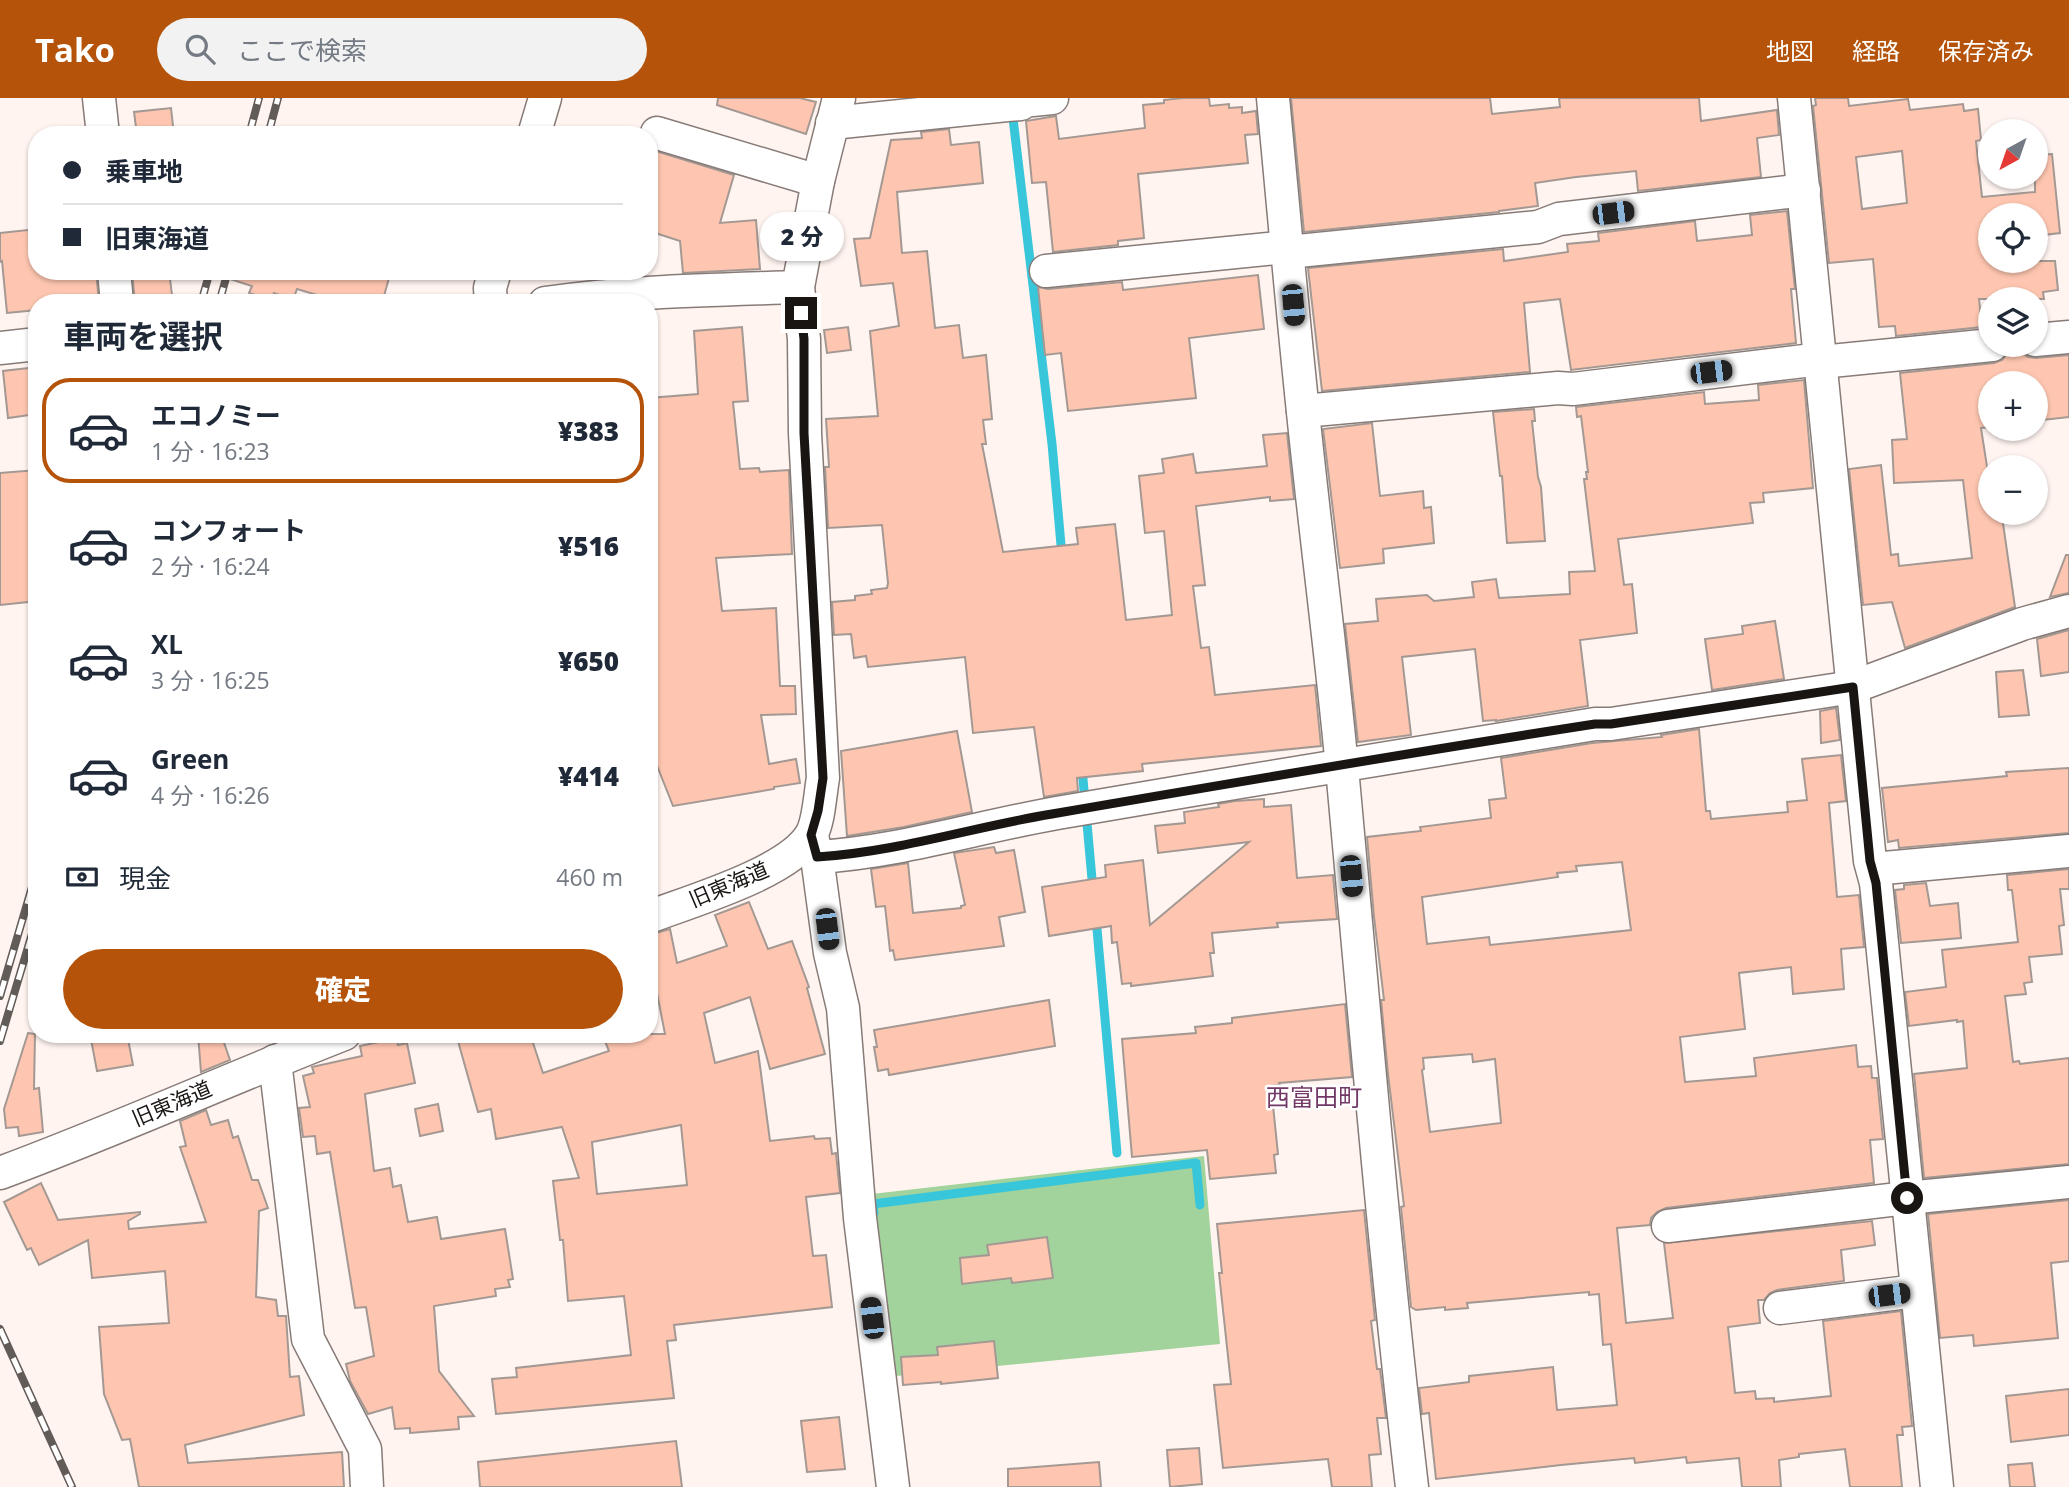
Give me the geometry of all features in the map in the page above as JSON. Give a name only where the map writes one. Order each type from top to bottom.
[{"type":"street","points":[[99,98],[102,126]]},
{"type":"street","points":[[537,126],[545,98]]},
{"type":"street","points":[[893,1487],[860,1218],[844,1007],[830,953],[814,846],[823,778],[804,433],[804,339],[798,287],[818,181],[836,110],[1014,105],[1022,101],[1052,98]]},
{"type":"street","points":[[1273,98],[1303,411],[1342,765],[1372,1104],[1412,1487]]},
{"type":"street","points":[[1794,98],[1869,848],[1876,883],[1937,1487]]},
{"type":"street","points":[[658,134],[818,181]]},
{"type":"street","points":[[1046,271],[1538,227],[1559,219],[1804,190]]},
{"type":"street","points":[[631,294],[798,287]]},
{"type":"street","points":[[2048,339],[2069,337]]},
{"type":"street","points":[[0,348],[28,345]]},
{"type":"street","points":[[1303,411],[1558,387],[1573,389],[1821,360],[1978,346]]},
{"type":"street","points":[[814,846],[854,855],[1065,811],[1595,724],[1611,724],[1853,687],[2022,624],[2069,611]]},
{"type":"street","name":"旧東海道","points":[[658,914],[757,876],[814,846]]},
{"type":"street","points":[[1873,869],[2069,851]]},
{"type":"street","name":"旧東海道","points":[[0,1173],[321,1043]]},
{"type":"street","points":[[275,1061],[308,1339],[365,1449],[367,1487]]},
{"type":"street","points":[[1668,1226],[2069,1182]]},
{"type":"street","points":[[1780,1308],[1916,1291]]},
{"type":"green space","points":[[1204,1156],[1220,1344],[886,1377],[863,1195]]},
{"type":"building","points":[[718,98],[800,98],[816,102],[806,134],[717,105]]},
{"type":"building","points":[[1183,98],[1209,98],[1210,106],[1229,104],[1229,108],[1242,107],[1242,113],[1256,111],[1258,134],[1245,135],[1248,163],[1138,174],[1144,238],[1118,241],[1118,245],[1053,252],[1046,182],[1032,183],[1026,121],[1056,116],[1059,139],[1145,128],[1143,105]]},
{"type":"building","points":[[1291,98],[1490,98],[1492,114],[1560,107],[1559,98],[1699,98],[1701,121],[1777,110],[1779,135],[1757,138],[1761,177],[1638,191],[1636,171],[1576,177],[1535,183],[1538,206],[1304,232]]},
{"type":"building","points":[[1815,98],[1848,98],[1849,106],[1908,99],[1910,110],[1963,104],[1964,111],[1978,109],[1978,189],[1981,189],[1982,197],[2048,189],[2048,154],[2052,154],[2060,233],[2048,234],[2048,203],[1978,203],[1978,273],[2048,273],[2048,261],[2055,261],[2058,290],[2048,291],[2048,287],[1978,287],[1978,327],[1896,336],[1895,326],[1879,327],[1873,259],[1829,263],[1813,106],[1816,105]],"holes":[[[1902,151],[1907,203],[1862,209],[1856,157]]]},
{"type":"building","points":[[171,108],[173,126],[136,126],[134,112]]},
{"type":"building","points":[[949,129],[951,145],[979,142],[983,183],[897,192],[902,253],[927,251],[935,328],[959,325],[963,358],[986,355],[992,419],[983,420],[986,444],[982,444],[1003,552],[1078,544],[1076,528],[1115,524],[1126,620],[1172,615],[1164,531],[1145,533],[1139,476],[1164,473],[1162,459],[1193,454],[1196,473],[1267,466],[1263,435],[1287,433],[1294,499],[1270,501],[1270,497],[1196,506],[1205,585],[1193,586],[1201,648],[1209,647],[1215,695],[1315,685],[1321,746],[1142,764],[1143,771],[1077,778],[1078,791],[1044,797],[1034,727],[973,733],[965,657],[868,667],[866,656],[854,658],[851,634],[834,635],[832,602],[855,600],[855,596],[872,594],[871,590],[887,588],[888,583],[882,525],[828,528],[825,467],[829,467],[826,419],[878,416],[870,331],[899,326],[893,283],[861,286],[854,239],[870,238],[891,140],[922,138],[921,132]]},
{"type":"building","points":[[658,152],[734,175],[720,223],[756,220],[760,269],[683,273],[680,241],[658,234]]},
{"type":"building","points":[[1787,211],[1795,289],[1791,289],[1796,343],[1571,370],[1560,299],[1524,303],[1530,372],[1322,391],[1308,268],[1503,249],[1504,261],[1568,252],[1567,244],[1599,241],[1598,233],[1695,221],[1697,241],[1752,235],[1750,215]]},
{"type":"building","points":[[28,230],[28,280],[97,280],[98,294],[28,294],[28,311],[7,313],[2,261],[0,262],[0,233]]},
{"type":"building","points":[[1258,275],[1264,329],[1189,338],[1196,398],[1068,411],[1061,353],[1045,355],[1038,287],[1048,289],[1122,282],[1123,290]]},
{"type":"building","points":[[133,280],[170,280],[172,294],[134,294]]},
{"type":"building","points":[[233,280],[388,280],[385,294],[314,294],[297,289],[295,294],[252,294],[249,293],[252,286]]},
{"type":"building","points":[[742,327],[748,401],[733,402],[740,469],[759,468],[760,472],[789,470],[792,554],[716,558],[722,611],[776,608],[780,686],[795,686],[796,714],[761,715],[769,764],[796,759],[800,783],[673,806],[658,768],[658,397],[698,394],[694,331]]},
{"type":"building","points":[[848,327],[851,350],[827,353],[824,330]]},
{"type":"building","points":[[2069,355],[2069,417],[2048,419],[2048,371],[1978,371],[1978,441],[1983,441],[1985,455],[1978,455],[1978,525],[2003,525],[2015,607],[1905,648],[1892,602],[1863,605],[1849,469],[1881,465],[1891,555],[1898,554],[1899,566],[1972,558],[1963,480],[1894,483],[1892,440],[1907,439],[1900,373],[2002,360],[2004,357]]},
{"type":"building","points":[[28,368],[28,415],[8,418],[3,371]]},
{"type":"building","points":[[1804,380],[1813,488],[1763,493],[1764,502],[1750,503],[1753,523],[1618,539],[1624,585],[1632,584],[1637,633],[1580,640],[1588,706],[1483,721],[1475,649],[1402,657],[1411,735],[1358,742],[1345,624],[1378,621],[1376,599],[1427,595],[1434,601],[1474,597],[1472,582],[1496,579],[1499,598],[1570,594],[1569,572],[1595,571],[1584,479],[1587,479],[1588,472],[1581,416],[1577,417],[1576,407],[1704,392],[1705,404],[1759,400],[1758,385]]},
{"type":"building","points":[[1534,409],[1535,421],[1532,421],[1545,541],[1507,543],[1502,476],[1493,412]]},
{"type":"building","points":[[1372,423],[1380,496],[1423,491],[1424,508],[1431,507],[1434,543],[1383,549],[1384,563],[1340,568],[1323,429]]},
{"type":"building","points":[[28,471],[28,602],[0,605],[0,473]]},
{"type":"building","points":[[2066,555],[2069,555],[2069,593],[2050,597]]},
{"type":"building","points":[[1775,621],[1784,679],[1712,690],[1705,639],[1743,634],[1742,626]]},
{"type":"building","points":[[2069,630],[2069,672],[2041,676],[2037,639]]},
{"type":"building","points":[[2023,670],[2029,715],[1999,717],[1996,672]]},
{"type":"building","points":[[1836,708],[1840,740],[1821,743],[1820,711]]},
{"type":"building","points":[[1699,729],[1706,811],[1710,811],[1711,819],[1788,812],[1787,802],[1807,800],[1802,759],[1841,755],[1846,801],[1829,803],[1837,897],[1859,895],[1864,947],[1841,949],[1844,989],[1793,994],[1791,967],[1739,973],[1745,1029],[1680,1037],[1685,1082],[1756,1076],[1754,1058],[1856,1045],[1858,1067],[1871,1066],[1872,1078],[1877,1078],[1883,1139],[1870,1140],[1874,1183],[1666,1208],[1651,1218],[1650,1225],[1617,1228],[1626,1323],[1673,1318],[1664,1243],[1872,1221],[1875,1245],[1841,1250],[1844,1281],[1777,1290],[1764,1300],[1758,1300],[1760,1323],[1728,1327],[1735,1393],[1755,1391],[1756,1399],[1774,1398],[1774,1402],[1831,1396],[1823,1321],[1901,1311],[1912,1426],[1902,1427],[1903,1435],[1897,1435],[1902,1487],[1850,1487],[1845,1449],[1799,1454],[1799,1457],[1779,1460],[1781,1487],[1742,1487],[1739,1458],[1687,1463],[1686,1457],[1635,1463],[1634,1458],[1436,1479],[1429,1413],[1422,1414],[1419,1388],[1469,1382],[1469,1376],[1553,1367],[1557,1410],[1617,1405],[1611,1344],[1603,1345],[1599,1294],[1589,1295],[1589,1292],[1467,1303],[1468,1308],[1445,1310],[1445,1307],[1416,1310],[1411,1307],[1401,1207],[1404,1206],[1388,1074],[1381,1000],[1384,1000],[1367,837],[1421,831],[1420,827],[1491,818],[1489,800],[1506,798],[1501,758],[1592,743],[1662,737],[1661,735]],"holes":[[[1622,862],[1631,930],[1490,945],[1489,937],[1427,944],[1422,897],[1558,877],[1557,873],[1577,871],[1576,866]],[[1472,1054],[1473,1062],[1495,1059],[1501,1123],[1430,1132],[1422,1070],[1423,1058]]]},
{"type":"building","points":[[957,731],[972,812],[847,836],[841,751]]},
{"type":"building","points":[[2069,768],[2069,833],[1899,848],[1898,840],[1888,842],[1882,788],[2007,776],[2006,772]]},
{"type":"building","points":[[1264,799],[1264,807],[1291,805],[1297,878],[1333,875],[1337,919],[1277,923],[1278,927],[1212,933],[1214,953],[1210,953],[1213,976],[1131,986],[1131,983],[1122,984],[1117,942],[1112,943],[1111,926],[1049,936],[1042,887],[1106,877],[1105,865],[1143,860],[1150,925],[1249,842],[1158,853],[1155,826],[1185,823],[1184,812],[1219,807],[1218,804],[1235,801]]},
{"type":"building","points":[[994,847],[996,853],[1014,850],[1025,912],[999,917],[1004,946],[895,960],[893,950],[890,951],[885,906],[876,907],[871,869],[908,863],[913,913],[961,908],[965,905],[954,853]]},
{"type":"building","points":[[2069,869],[2069,889],[2060,889],[2064,925],[2059,926],[2062,954],[2029,957],[2032,982],[2024,983],[2026,994],[2005,996],[2013,1062],[2019,1061],[2020,1064],[2069,1058],[2069,1164],[1924,1178],[1914,1074],[1967,1068],[1963,1021],[1909,1026],[1905,992],[1946,987],[1942,950],[2018,942],[2012,890],[2008,890],[2007,875]]},
{"type":"building","points":[[1926,883],[1930,906],[1958,903],[1961,938],[1901,943],[1895,890],[1904,889],[1904,885]]},
{"type":"building","points":[[749,902],[768,949],[792,941],[809,987],[807,988],[825,1054],[770,1069],[750,997],[704,1013],[715,1063],[758,1051],[770,1141],[814,1136],[815,1139],[830,1138],[832,1154],[836,1153],[840,1193],[806,1197],[813,1256],[826,1255],[832,1307],[674,1325],[676,1340],[667,1341],[674,1398],[496,1414],[492,1379],[517,1377],[516,1368],[631,1355],[624,1296],[568,1301],[563,1240],[560,1240],[553,1181],[579,1178],[562,1127],[496,1139],[491,1109],[478,1112],[459,1043],[533,1043],[543,1073],[609,1051],[606,1043],[658,1043],[658,1034],[665,1034],[658,998],[658,932],[670,929],[677,963],[727,946],[715,915]],"holes":[[[681,1125],[687,1185],[597,1194],[592,1142]]]},
{"type":"building","points":[[1049,1000],[1055,1046],[889,1075],[888,1069],[878,1071],[874,1030]]},
{"type":"building","points":[[1345,1004],[1352,1077],[1271,1086],[1278,1154],[1274,1155],[1276,1173],[1210,1179],[1207,1150],[1132,1157],[1122,1039],[1196,1033],[1195,1027],[1232,1023],[1232,1018]]},
{"type":"building","points":[[28,1033],[28,1043],[35,1043],[34,1089],[39,1088],[43,1132],[19,1136],[18,1127],[6,1128],[4,1109]]},
{"type":"building","points":[[92,1043],[129,1043],[133,1065],[97,1071]]},
{"type":"building","points":[[199,1043],[224,1043],[230,1060],[201,1072]]},
{"type":"building","points":[[374,1043],[407,1043],[415,1083],[365,1094],[374,1171],[390,1168],[393,1187],[401,1185],[408,1222],[437,1217],[441,1239],[505,1229],[513,1279],[508,1280],[510,1287],[495,1289],[496,1296],[434,1306],[439,1371],[474,1416],[458,1417],[459,1429],[410,1433],[410,1428],[395,1429],[392,1407],[368,1414],[350,1381],[346,1364],[374,1356],[366,1307],[355,1308],[330,1152],[317,1154],[315,1136],[303,1137],[299,1108],[310,1107],[303,1076],[314,1073],[312,1067],[362,1056],[360,1046]]},
{"type":"building","points":[[438,1104],[443,1131],[420,1136],[415,1109]]},
{"type":"building","points":[[206,1110],[211,1125],[228,1120],[233,1138],[238,1136],[252,1180],[258,1180],[268,1208],[259,1211],[256,1297],[276,1300],[278,1316],[286,1316],[290,1377],[299,1376],[304,1415],[185,1445],[188,1463],[342,1452],[344,1487],[139,1487],[130,1439],[122,1440],[104,1394],[99,1327],[169,1323],[165,1271],[92,1278],[88,1240],[39,1265],[31,1248],[27,1250],[4,1202],[41,1183],[58,1220],[140,1212],[128,1221],[129,1229],[206,1222],[180,1147],[186,1146],[180,1121]]},
{"type":"building","points":[[2069,1200],[2069,1261],[2051,1263],[2058,1338],[1974,1346],[1973,1335],[1940,1338],[1928,1214]]},
{"type":"building","points":[[1364,1210],[1375,1320],[1371,1321],[1386,1418],[1377,1418],[1381,1454],[1369,1455],[1372,1487],[1332,1487],[1328,1459],[1223,1468],[1214,1385],[1231,1384],[1219,1273],[1222,1273],[1217,1224]]},
{"type":"building","points":[[1047,1237],[1053,1278],[1012,1283],[1011,1278],[962,1284],[960,1258],[989,1255],[987,1245]]},
{"type":"building","points":[[994,1341],[998,1378],[903,1385],[901,1357],[938,1355],[937,1347]]},
{"type":"building","points":[[2069,1389],[2069,1435],[2011,1442],[2006,1396]]},
{"type":"building","points":[[839,1417],[845,1469],[807,1472],[801,1421]]},
{"type":"building","points":[[676,1441],[682,1487],[480,1487],[478,1462]]},
{"type":"building","points":[[1199,1448],[1202,1484],[1170,1487],[1167,1450]]},
{"type":"building","points":[[1099,1462],[1101,1487],[1008,1487],[1008,1469]]},
{"type":"building","points":[[2032,1463],[2035,1487],[2010,1487],[2008,1465]]},
{"type":"waterway","points":[[1012,110],[1052,444],[1062,556]]},
{"type":"waterway","points":[[1082,768],[1093,890]]},
{"type":"waterway","points":[[1096,918],[1117,1153]]},
{"type":"waterway","points":[[874,1213],[873,1204],[1196,1163],[1200,1205]]},
{"type":"railway","points":[[251,126],[259,98]]},
{"type":"railway","points":[[270,126],[278,98]]},
{"type":"railway","points":[[204,294],[207,280]]},
{"type":"railway","points":[[222,294],[225,280]]},
{"type":"railway","points":[[0,996],[28,901]]},
{"type":"railway","points":[[0,1041],[28,947]]},
{"type":"railway","points":[[0,1329],[72,1487]]},
{"type":"district","name":"西富田町","points":[[1314,1098]]},
{"type":"route","points":[[801,313],[804,339],[804,433],[823,778],[811,835],[817,857],[854,855],[1020,819],[1367,761],[1595,724],[1611,724],[1853,687],[1870,861],[1876,883],[1907,1198]]}]
